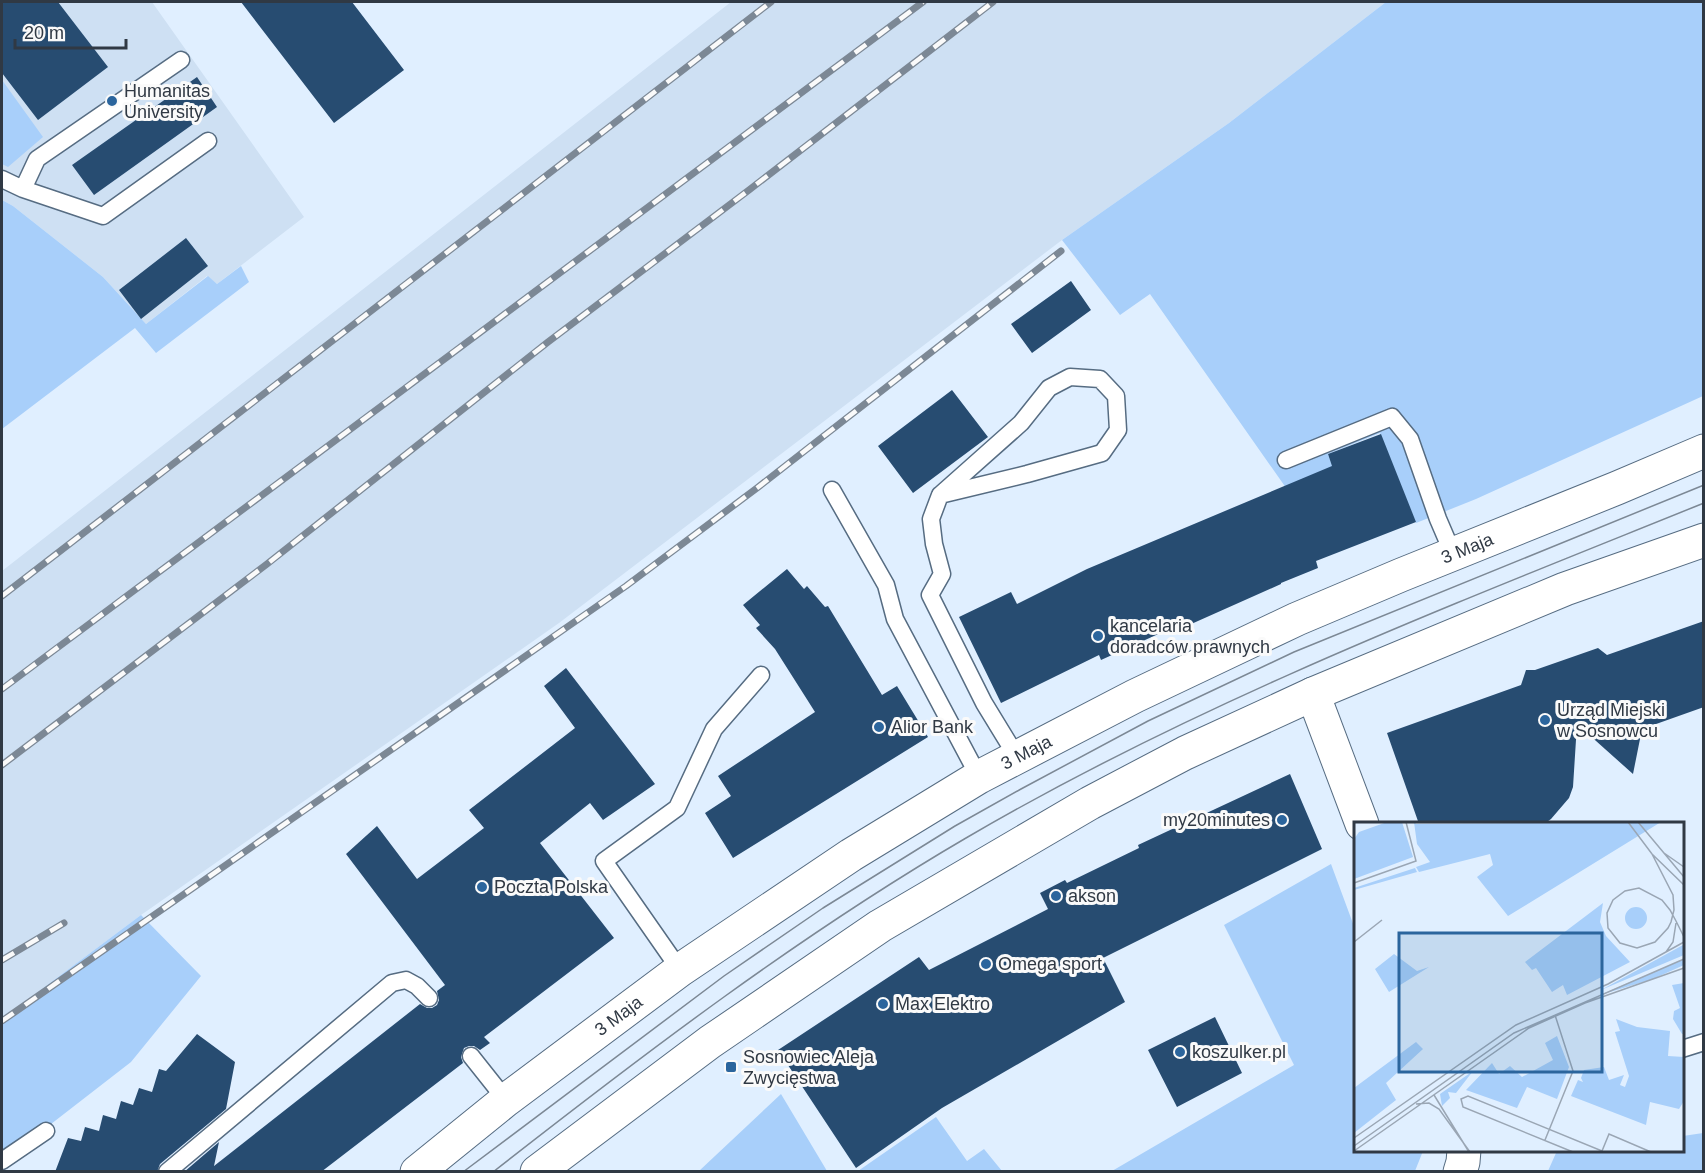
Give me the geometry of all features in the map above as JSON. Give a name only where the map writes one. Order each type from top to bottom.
[{"type":"main road","name":"3 Maja","points":[[417,1172],[506,1100],[680,970],[851,855],[979,777],[1135,696],[1297,619],[1704,450]]},
{"type":"main road","points":[[537,1172],[710,1042],[880,926],[1090,803],[1185,753],[1313,694],[1565,589],[1704,540]]},
{"type":"main road","points":[[1313,694],[1361,822]]},
{"type":"main road","points":[[1460,1172],[1464,1152]]},
{"type":"lane","points":[[23,189],[37,159],[181,60]]},
{"type":"lane","points":[[2,179],[23,189],[102,216],[208,141]]},
{"type":"lane","points":[[940,495],[1102,453],[1118,430],[1116,396],[1100,380],[1070,377],[1049,387],[1020,423],[940,495],[931,519],[934,544],[942,574],[930,595],[984,703],[1017,757]]},
{"type":"lane","points":[[1286,460],[1392,417],[1410,439],[1453,554]]},
{"type":"lane","points":[[832,490],[886,585],[895,619],[979,777]]},
{"type":"lane","points":[[680,970],[604,861],[677,808],[714,729],[761,675]]},
{"type":"lane","points":[[167,1172],[392,983],[406,980],[417,986],[429,998]]},
{"type":"lane","points":[[1684,1049],[1704,1042]]},
{"type":"lane","points":[[471,1056],[506,1100]]},
{"type":"lane","points":[[2,1161],[46,1131]]},
{"type":"shaded area","name":"Humanitas University","points":[[2,2],[152,2],[304,217],[217,284],[207,276],[146,324],[103,277],[13,206],[2,200]]},
{"type":"shaded area","points":[[731,2],[1386,2],[1229,123],[1062,240],[559,623],[141,915],[2,1019],[2,571]]},
{"type":"shaded area","points":[[1386,2],[1703,2],[1703,396],[1476,499],[1416,523],[1380,433],[1328,454],[1337,478],[1289,497],[1284,485],[1150,294],[1120,315],[1062,240],[1229,123]]},
{"type":"shaded area","points":[[2,80],[43,137],[8,167],[2,164]]},
{"type":"shaded area","points":[[2,200],[13,206],[103,277],[146,324],[208,276],[217,284],[241,266],[249,282],[156,353],[135,328],[2,429]]},
{"type":"shaded area","points":[[1331,864],[1354,926],[1354,1152],[1423,1152],[1415,1171],[1112,1171],[1294,1065],[1224,925]]},
{"type":"shaded area","points":[[141,915],[201,976],[131,1062],[2,1162],[2,1019]]},
{"type":"shaded area","points":[[781,1094],[827,1171],[699,1171]]},
{"type":"shaded area","points":[[936,1117],[967,1161],[984,1149],[1002,1171],[858,1171]]},
{"type":"shaded area","points":[[1703,1133],[1703,1171],[1548,1171],[1556,1153],[1562,1152],[1684,1152],[1684,1136]]},
{"type":"building","points":[[2,2],[58,2],[108,67],[38,120],[2,73]]},
{"type":"building","points":[[241,2],[352,2],[404,70],[334,123]]},
{"type":"building","points":[[197,77],[217,107],[94,195],[72,165]]},
{"type":"building","points":[[186,238],[208,266],[141,319],[119,290]]},
{"type":"building","points":[[1071,281],[1091,310],[1032,353],[1011,324]]},
{"type":"building","points":[[952,390],[988,437],[913,493],[878,446]]},
{"type":"building","points":[[1381,434],[1416,522],[1316,561],[1318,568],[1189,625],[1187,621],[1101,660],[1099,655],[1001,703],[959,617],[1011,592],[1017,604],[1087,569],[1332,466],[1328,454]]},
{"type":"building","points":[[787,569],[804,589],[807,586],[825,607],[828,606],[882,695],[897,686],[928,737],[733,858],[705,813],[731,796],[718,776],[815,712],[775,649],[756,628],[760,625],[743,605]]},
{"type":"building","name":"Urząd Miejski w Sosnowcu","points":[[1704,621],[1704,707],[1642,729],[1633,774],[1577,724],[1573,787],[1569,798],[1547,822],[1418,822],[1387,733],[1521,685],[1526,670],[1535,670],[1598,648],[1607,655]]},
{"type":"building","points":[[566,668],[655,784],[603,820],[590,803],[540,843],[614,938],[484,1037],[490,1043],[480,1050],[474,1046],[464,1048],[461,1057],[463,1063],[321,1172],[184,1172],[219,1142],[214,1166],[420,1004],[427,1008],[437,1005],[439,1000],[437,991],[445,985],[346,854],[377,826],[417,879],[484,828],[469,810],[575,728],[544,686]]},
{"type":"building","points":[[1290,774],[1322,849],[1103,958],[1125,1002],[942,1108],[856,1168],[778,1050],[919,957],[929,970],[1048,909],[1040,893],[1065,880],[1067,883],[1139,848],[1138,845]]},
{"type":"building","points":[[1215,1017],[1242,1073],[1177,1107],[1148,1050]]},
{"type":"building","points":[[197,1034],[235,1062],[226,1109],[160,1164],[157,1172],[55,1172],[68,1138],[81,1141],[85,1127],[99,1131],[103,1115],[116,1119],[121,1101],[133,1105],[139,1088],[152,1092],[159,1069],[166,1071]]},
{"type":"tram line","points":[[463,1172],[724,976],[823,908],[955,826],[1021,789],[1148,721],[1294,652],[1704,485]]},
{"type":"tram line","points":[[493,1172],[724,997],[843,914],[966,838],[1055,788],[1236,698],[1329,657],[1704,503]]},
{"type":"railway","points":[[2,596],[771,2]]},
{"type":"railway","points":[[2,689],[923,2]]},
{"type":"railway","points":[[2,765],[267,564],[548,342],[993,2]]},
{"type":"railway","points":[[2,1021],[626,586],[757,488],[1061,251]]},
{"type":"railway","points":[[2,960],[64,923]]},
{"type":"place","name":"Humanitas University","points":[[112,101]]},
{"type":"place","name":"kancelaria doradców prawnych","points":[[1098,636]]},
{"type":"place","name":"Urząd Miejski w Sosnowcu","points":[[1545,720]]},
{"type":"place","name":"Alior Bank","points":[[879,727]]},
{"type":"place","name":"my20minutes","points":[[1282,820]]},
{"type":"place","name":"Poczta Polska","points":[[482,887]]},
{"type":"place","name":"akson","points":[[1056,896]]},
{"type":"place","name":"Omega sport","points":[[986,964]]},
{"type":"place","name":"Max Elektro","points":[[883,1004]]},
{"type":"place","name":"koszulker.pl","points":[[1180,1052]]},
{"type":"place","name":"Sosnowiec Aleja Zwycięstwa","points":[[731,1067]]}]
